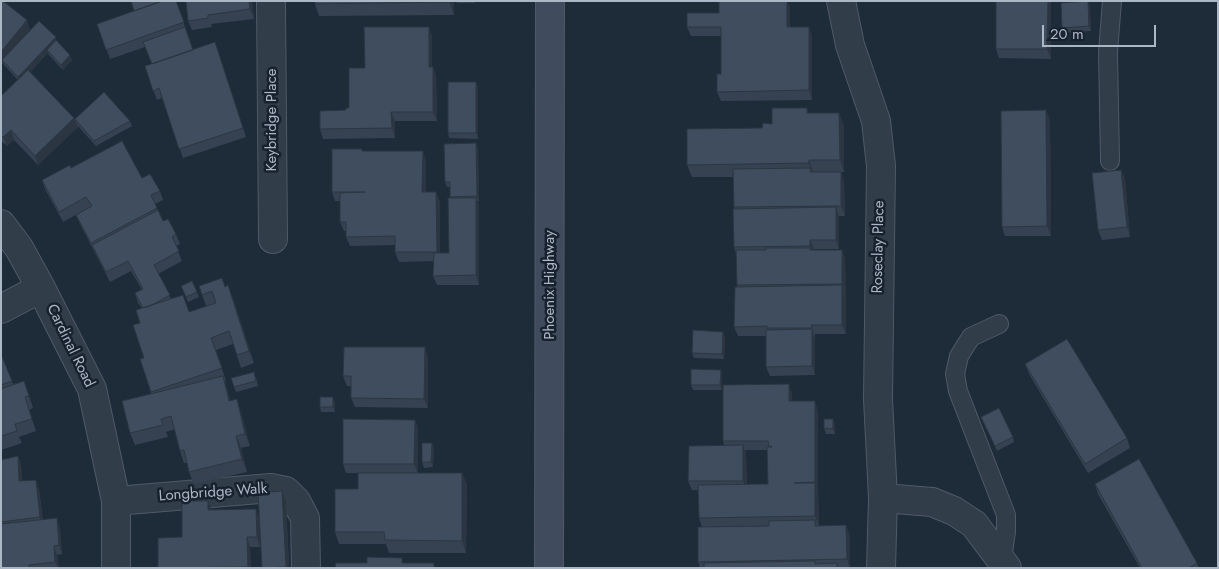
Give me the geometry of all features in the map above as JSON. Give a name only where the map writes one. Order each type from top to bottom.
[{"type":"main road","name":"Phoenix Highway","points":[[549,568],[550,1]]},
{"type":"street","name":"Keybridge Place","points":[[271,1],[272,239]]},
{"type":"street","name":"Roseclay Place","points":[[841,1],[850,45],[876,121],[881,166],[878,399],[883,498],[881,568]]},
{"type":"street","name":"Cardinal Road","points":[[1,224],[19,248],[92,389],[116,501],[116,568]]},
{"type":"street","points":[[1,309],[41,288]]},
{"type":"street","name":"Longbridge Walk","points":[[116,501],[271,488],[286,492],[296,501],[305,518],[306,568]]},
{"type":"street","points":[[883,498],[932,502],[954,511],[974,524],[1004,563]]},
{"type":"lane","points":[[1110,161],[1108,52],[1112,1]]},
{"type":"lane","points":[[999,324],[971,337],[959,356],[955,374],[958,391],[1006,516],[1004,563]]},
{"type":"building","points":[[1,1],[27,20],[1,52]]},
{"type":"building","points":[[131,1],[162,1],[134,11]]},
{"type":"building","points":[[162,1],[176,1],[184,22],[106,50],[97,24]]},
{"type":"building","points":[[186,1],[249,1],[250,9],[208,15],[208,18],[188,21]]},
{"type":"building","points":[[315,1],[449,1],[449,2],[315,4]]},
{"type":"building","points":[[719,1],[787,1],[787,27],[809,27],[809,90],[717,92],[717,74],[721,74],[721,27],[687,27],[687,13],[719,13]]},
{"type":"building","points":[[996,1],[1048,1],[1047,49],[996,49]]},
{"type":"building","points":[[1088,1],[1089,26],[1062,28],[1061,3]]},
{"type":"building","points":[[39,21],[56,37],[18,77],[2,60]]},
{"type":"building","points":[[185,27],[193,50],[152,64],[143,42]]},
{"type":"building","points":[[364,27],[429,27],[429,67],[433,67],[433,112],[391,112],[392,128],[320,129],[320,111],[346,110],[346,108],[349,108],[349,68],[365,68]]},
{"type":"building","points":[[56,40],[70,55],[61,65],[47,50]]},
{"type":"building","points":[[215,42],[243,128],[179,149],[159,88],[153,91],[145,66]]},
{"type":"building","points":[[28,70],[74,118],[35,156],[11,130],[3,137],[1,135],[1,96]]},
{"type":"building","points":[[448,82],[476,82],[476,133],[448,133]]},
{"type":"building","points":[[104,92],[130,121],[94,141],[75,119]]},
{"type":"building","points":[[772,108],[807,108],[807,113],[839,113],[840,160],[809,160],[809,163],[687,165],[687,129],[762,128],[763,123],[772,124]]},
{"type":"building","points":[[1046,110],[1047,226],[1002,227],[1001,111]]},
{"type":"building","points":[[122,141],[142,178],[150,174],[160,191],[151,195],[157,208],[91,243],[76,215],[92,206],[86,197],[59,212],[42,180],[70,165],[71,168]]},
{"type":"building","points":[[476,143],[477,196],[450,197],[450,182],[445,182],[444,144]]},
{"type":"building","points":[[332,149],[423,151],[422,192],[436,192],[437,252],[395,252],[395,236],[346,237],[346,222],[340,222],[340,193],[365,192],[332,192]]},
{"type":"building","points":[[810,168],[810,172],[841,172],[841,206],[734,207],[733,169]]},
{"type":"building","points":[[1121,170],[1127,227],[1098,230],[1092,173]]},
{"type":"building","points":[[448,198],[476,198],[476,275],[433,276],[434,253],[449,253]]},
{"type":"building","points":[[836,207],[836,240],[810,240],[810,246],[734,247],[733,209]]},
{"type":"building","points":[[158,210],[163,221],[168,219],[176,234],[172,237],[179,251],[154,265],[170,295],[143,308],[135,293],[143,289],[128,261],[106,272],[92,245]]},
{"type":"building","points":[[766,248],[842,250],[842,284],[737,285],[736,250],[766,250]]},
{"type":"building","points":[[222,278],[225,287],[228,285],[249,351],[237,355],[229,331],[211,338],[222,368],[151,392],[140,359],[144,358],[133,325],[140,323],[136,310],[183,295],[189,312],[216,303],[212,291],[202,295],[199,286]]},
{"type":"building","points":[[192,281],[197,292],[186,297],[181,286]]},
{"type":"building","points":[[842,285],[842,325],[811,325],[812,328],[734,327],[735,287]]},
{"type":"building","points":[[812,329],[812,366],[766,367],[766,330]]},
{"type":"building","points":[[693,330],[723,332],[722,354],[692,353]]},
{"type":"building","points":[[1067,339],[1127,438],[1085,464],[1025,364]]},
{"type":"building","points":[[344,347],[425,347],[424,399],[351,398],[351,376],[343,376]]},
{"type":"building","points":[[1,354],[12,381],[1,385]]},
{"type":"building","points":[[691,369],[721,370],[720,385],[691,385]]},
{"type":"building","points":[[254,372],[256,381],[234,387],[231,378]]},
{"type":"building","points":[[223,376],[229,401],[237,399],[245,434],[236,436],[242,459],[189,472],[184,450],[180,451],[171,416],[161,419],[163,425],[130,433],[122,401]]},
{"type":"building","points":[[24,381],[29,396],[25,397],[32,419],[15,424],[17,431],[1,436],[1,389]]},
{"type":"building","points":[[789,384],[789,401],[815,401],[815,482],[794,483],[815,483],[815,516],[699,518],[698,485],[768,484],[767,447],[772,447],[769,446],[768,441],[723,441],[723,385]]},
{"type":"building","points":[[320,397],[333,397],[333,407],[320,407]]},
{"type":"building","points":[[999,408],[1013,437],[995,446],[981,417]]},
{"type":"building","points":[[343,419],[415,420],[414,464],[343,464]]},
{"type":"building","points":[[824,419],[833,419],[833,429],[824,428]]},
{"type":"building","points":[[422,443],[432,443],[431,462],[422,462]]},
{"type":"building","points":[[743,445],[743,481],[688,481],[689,446]]},
{"type":"building","points":[[18,456],[19,481],[36,480],[40,517],[1,522],[1,460]]},
{"type":"building","points":[[1139,459],[1197,563],[1189,568],[1142,568],[1095,484]]},
{"type":"building","points":[[358,473],[462,473],[462,541],[385,540],[384,532],[335,532],[335,489],[358,489]]},
{"type":"building","points":[[282,491],[286,567],[262,568],[258,493]]},
{"type":"building","points":[[182,501],[208,501],[208,510],[256,509],[257,537],[247,537],[248,567],[158,568],[158,538],[182,537]]},
{"type":"building","points":[[57,518],[59,545],[54,546],[55,562],[29,565],[29,568],[1,568],[1,524]]},
{"type":"building","points":[[815,520],[815,526],[846,525],[847,559],[698,562],[698,527],[769,526],[769,521]]},
{"type":"building","points":[[367,557],[402,558],[402,563],[434,563],[434,568],[335,568],[336,563],[367,563]]},
{"type":"building","points":[[815,561],[815,564],[837,563],[837,568],[704,568],[704,563]]}]
